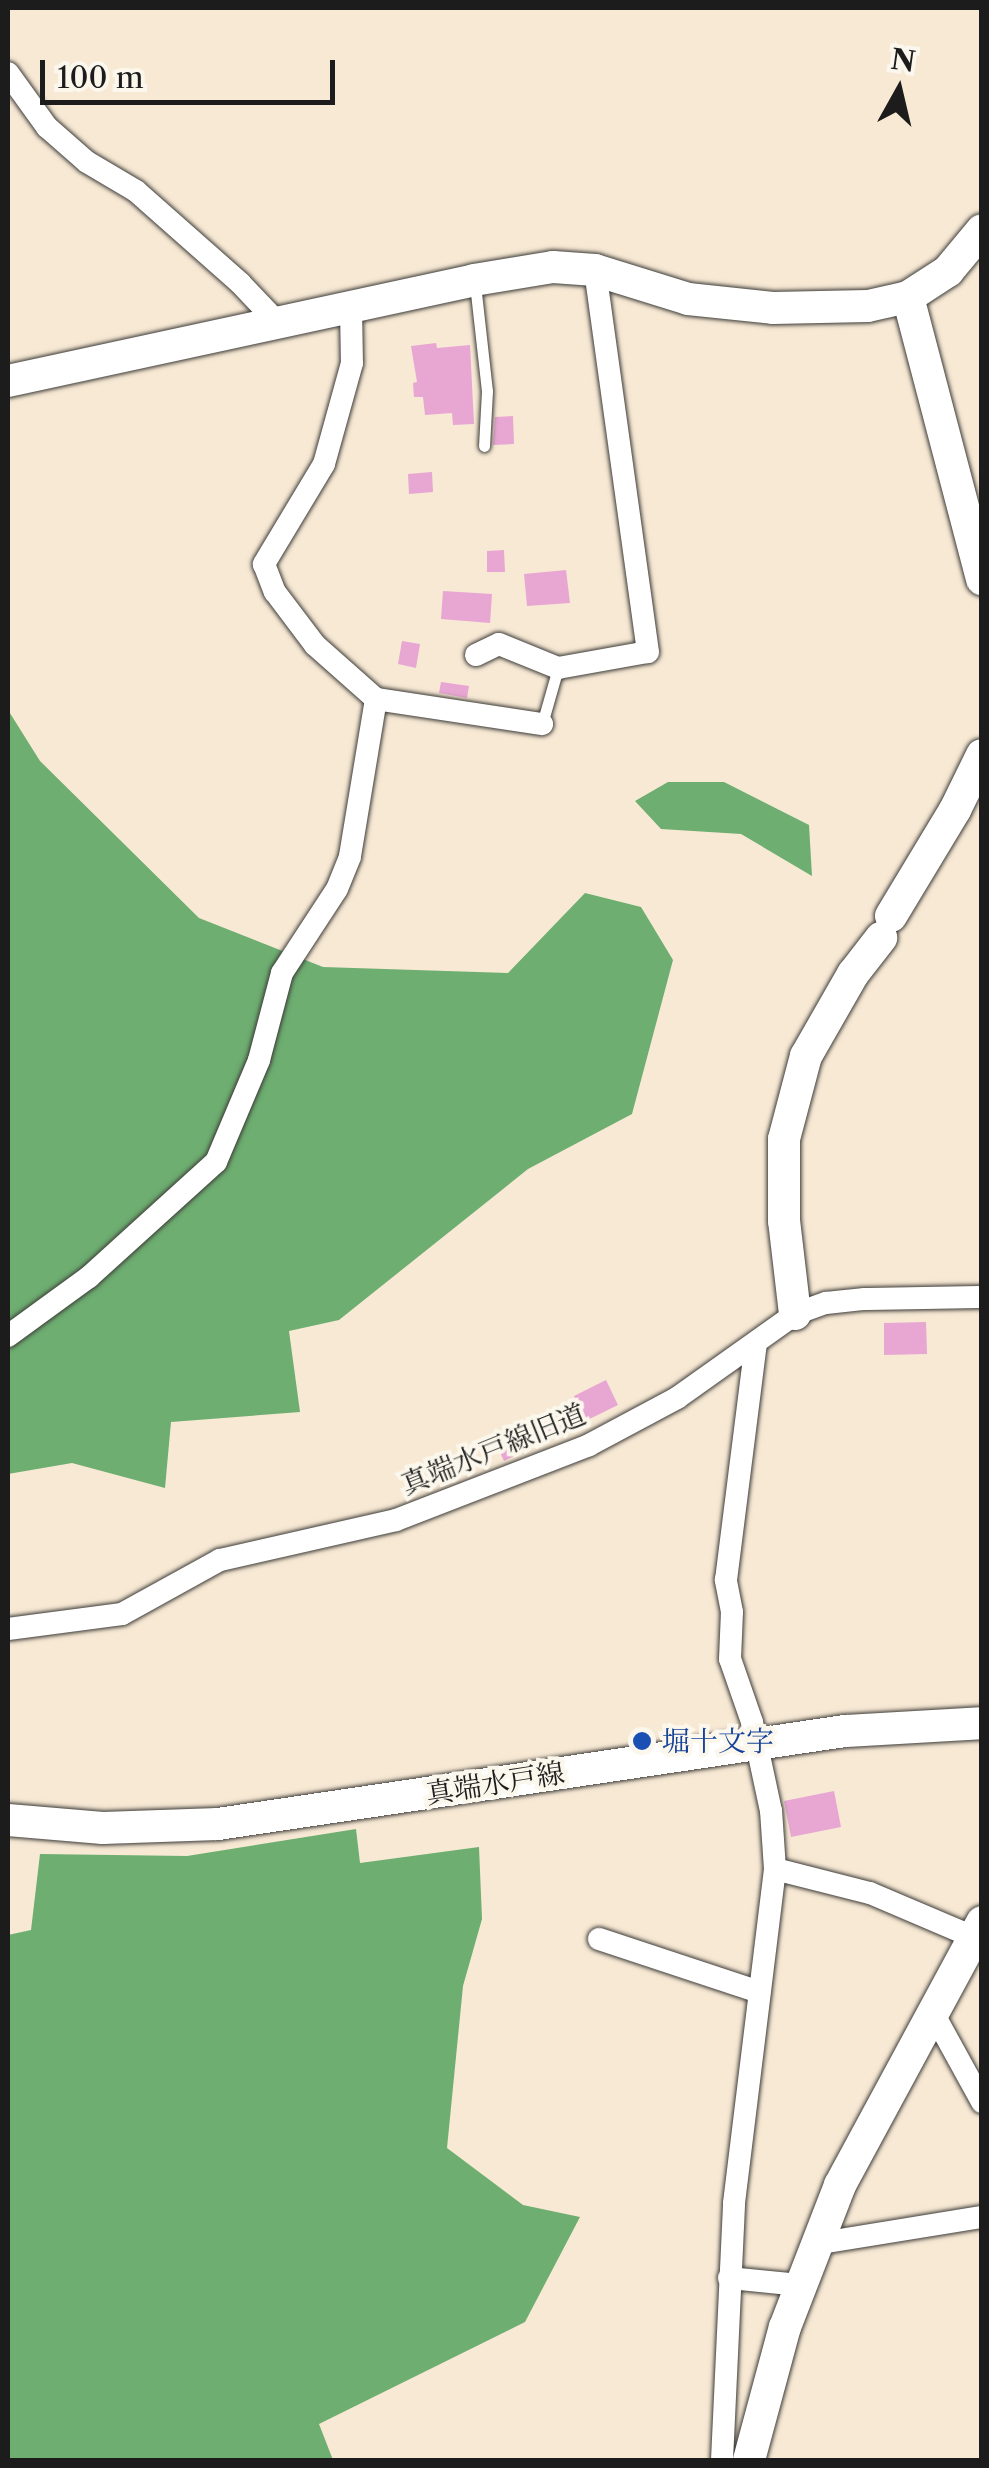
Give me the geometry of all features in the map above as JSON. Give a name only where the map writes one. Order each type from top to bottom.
[{"type":"street","points":[[8,73],[47,127],[87,162],[136,191],[278,323]]},
{"type":"street","points":[[8,381],[474,280],[553,267],[595,270],[688,299],[773,308],[868,306],[908,296],[948,271],[982,230]]},
{"type":"street","points":[[476,655],[499,644],[558,668],[648,652],[595,270]]},
{"type":"street","points":[[908,296],[982,579]]},
{"type":"street","points":[[351,308],[352,363],[324,464],[264,564],[275,592],[314,645],[376,699],[542,724]]},
{"type":"street","points":[[8,1336],[90,1277],[216,1162],[259,1060],[282,973],[337,888],[350,856],[376,699]]},
{"type":"street","points":[[795,1314],[781,1181],[788,1120],[806,1056],[955,810],[982,755]]},
{"type":"street","name":"真端水戸線旧道","points":[[8,1629],[122,1614],[220,1560],[396,1520],[589,1446],[677,1398],[795,1314],[826,1303],[982,1297]]},
{"type":"street","points":[[722,2460],[728,2278],[774,1869],[772,1812],[730,1659],[732,1612],[726,1580],[756,1344]]},
{"type":"street","name":"真端水戸線","points":[[8,1820],[103,1828],[218,1824],[845,1730],[982,1723]]},
{"type":"street","points":[[749,2460],[798,2285],[840,2185],[977,1930],[870,1893],[774,1869]]},
{"type":"street","points":[[599,1938],[759,1992]]},
{"type":"street","points":[[932,2011],[982,2102]]},
{"type":"street","points":[[815,2244],[982,2217]]},
{"type":"street","points":[[728,2278],[798,2285]]},
{"type":"lane","points":[[474,280],[488,390],[484,446]]},
{"type":"lane","points":[[542,724],[558,668]]},
{"type":"green space","points":[[8,710],[40,761],[199,918],[323,967],[508,973],[585,893],[641,907],[673,960],[632,1114],[528,1169],[339,1320],[289,1331],[300,1412],[171,1422],[165,1488],[72,1463],[8,1474]]},
{"type":"green space","points":[[668,782],[724,782],[809,825],[812,876],[741,834],[661,829],[635,801]]},
{"type":"green space","points":[[356,1829],[360,1863],[479,1847],[482,1919],[463,1986],[447,2148],[523,2205],[580,2217],[525,2322],[319,2424],[333,2460],[8,2460],[8,1935],[31,1930],[40,1854],[187,1856]]},
{"type":"building","points":[[436,343],[437,348],[470,345],[474,424],[453,425],[452,413],[425,415],[423,397],[414,397],[413,383],[417,382],[411,346]]},
{"type":"building","points":[[513,416],[514,444],[493,445],[495,417]]},
{"type":"building","points":[[432,472],[433,492],[409,494],[408,474]]},
{"type":"building","points":[[504,550],[505,572],[487,572],[487,551]]},
{"type":"building","points":[[566,570],[570,603],[527,606],[524,574]]},
{"type":"building","points":[[443,591],[492,594],[490,623],[441,619]]},
{"type":"building","points":[[402,641],[420,644],[416,668],[398,664]]},
{"type":"building","points":[[441,682],[469,686],[467,698],[439,693]]},
{"type":"building","points":[[926,1322],[927,1354],[884,1355],[884,1323]]},
{"type":"building","points":[[606,1380],[618,1405],[504,1461],[494,1439],[576,1401],[574,1396]]},
{"type":"building","points":[[834,1791],[841,1827],[791,1837],[784,1801]]},
{"type":"place","name":"堀十文字","points":[[642,1741]]}]
